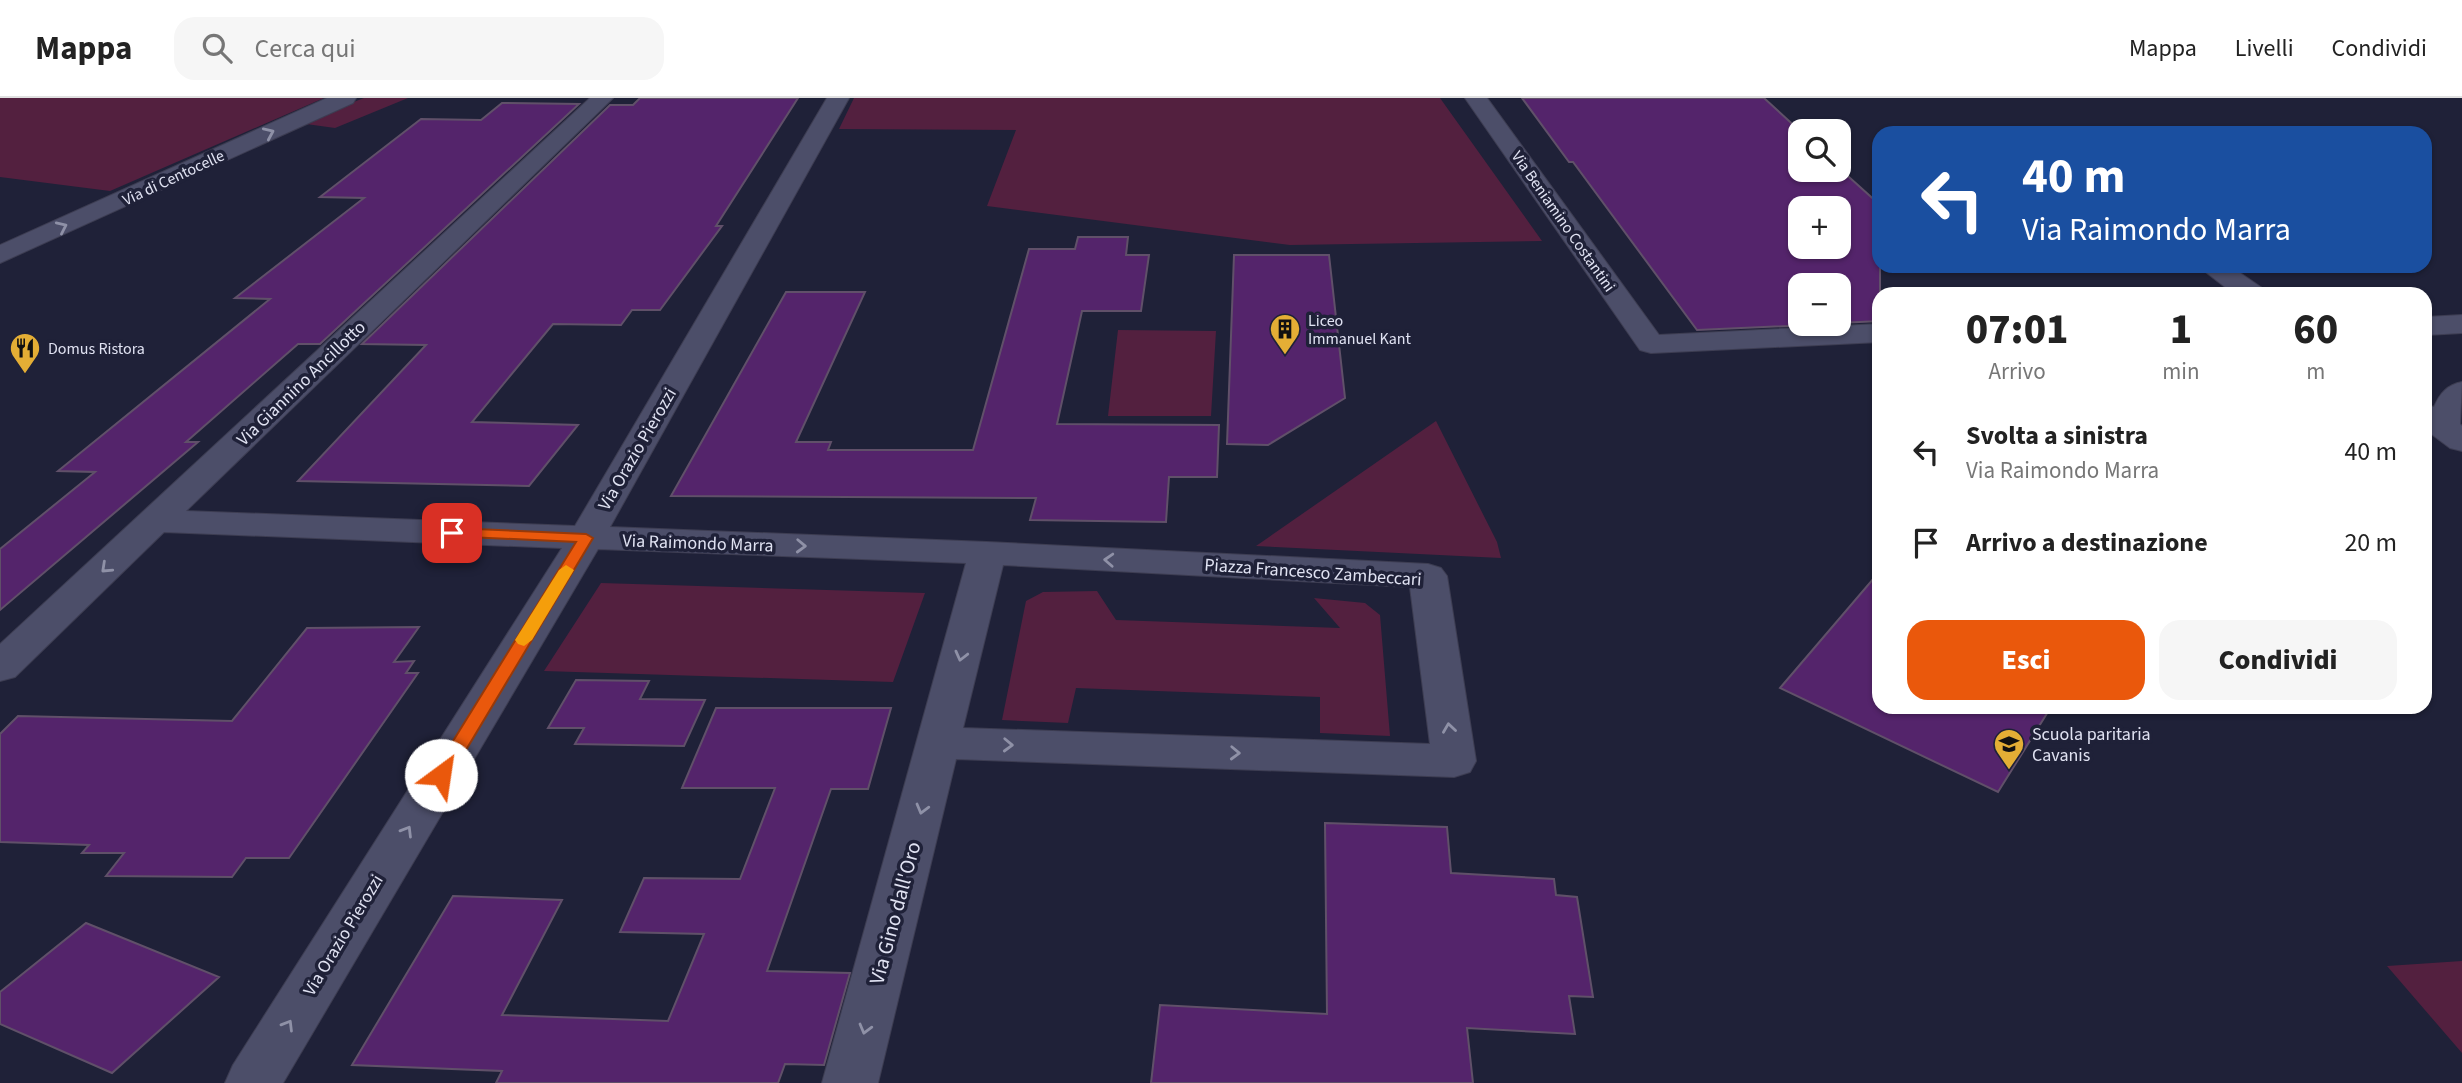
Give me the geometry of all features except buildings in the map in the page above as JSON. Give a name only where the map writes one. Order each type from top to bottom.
[{"type":"street","name":"Via di Centocelle","points":[[0,256],[345,98]]},
{"type":"street","name":"Via Giannino Ancillotto","points":[[0,667],[602,98]]},
{"type":"street","name":"Via Orazio Pierozzi","points":[[253,1083],[586,538],[838,98]]},
{"type":"street","name":"Via Beniamino Costantini","points":[[1476,98],[1651,344],[1872,333]]},
{"type":"street","points":[[2223,273],[2242,287]]},
{"type":"street","points":[[2432,326],[2462,324]]},
{"type":"street","points":[[2448,427],[2454,398],[2462,391]]},
{"type":"street","name":"Via Raimondo Marra","points":[[156,521],[988,553]]},
{"type":"street","points":[[940,743],[988,553]]},
{"type":"street","name":"Piazza Francesco Zambeccari","points":[[940,743],[1454,761],[1428,576],[988,553]]},
{"type":"street","name":"Via Gino dall'Oro","points":[[850,1083],[940,743]]},
{"type":"shaded area","points":[[0,98],[324,98],[110,191],[0,177]]},
{"type":"shaded area","points":[[364,98],[408,98],[335,128],[299,123]]},
{"type":"shaded area","points":[[854,98],[1440,98],[1542,241],[1290,245],[987,206],[1016,130],[839,129]]},
{"type":"shaded area","points":[[1118,330],[1216,331],[1211,416],[1108,416]]},
{"type":"shaded area","points":[[1436,421],[1497,542],[1501,558],[1256,546]]},
{"type":"shaded area","points":[[601,583],[925,593],[893,682],[544,671]]},
{"type":"shaded area","points":[[1097,591],[1116,620],[1340,628],[1314,598],[1365,603],[1380,615],[1390,736],[1320,733],[1320,697],[1076,688],[1068,723],[1002,720],[1026,601],[1043,592]]},
{"type":"shaded area","points":[[2462,961],[2462,1053],[2387,966]]},
{"type":"slow traffic","points":[[524,640],[566,570]]},
{"type":"place","name":"Liceo Immanuel Kant","points":[[1285,356]]},
{"type":"place","name":"Domus Ristora","points":[[25,375]]},
{"type":"place","name":"Scuola paritaria Cavanis","points":[[2009,771]]},
{"type":"route","points":[[441,775],[586,538],[452,533]]}]
